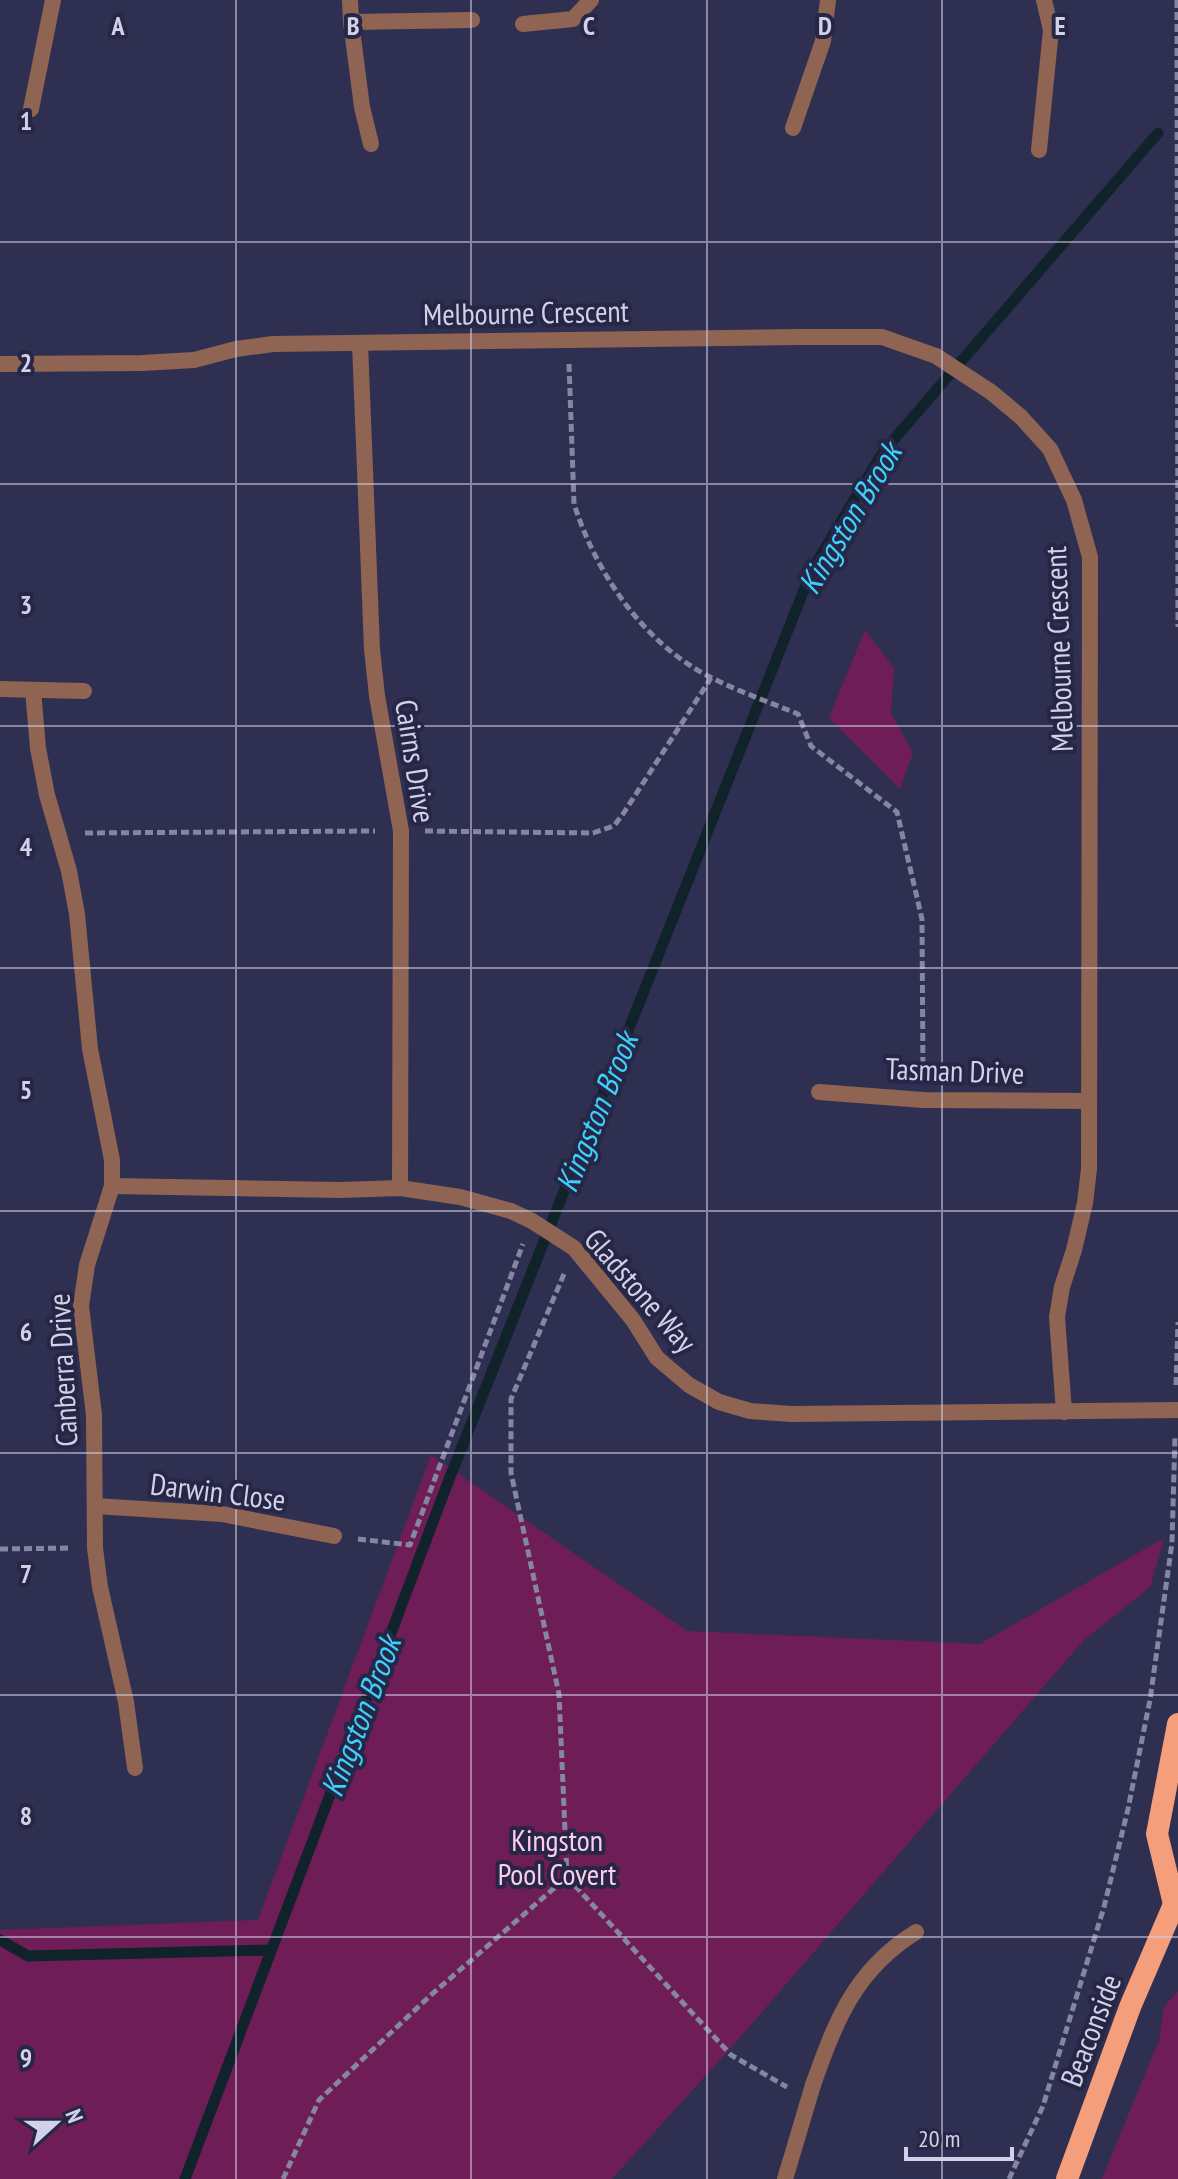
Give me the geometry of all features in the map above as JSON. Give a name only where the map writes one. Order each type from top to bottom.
[{"type":"highway","name":"Beaconside","points":[[1067,2179],[1130,2007],[1176,1900],[1157,1834],[1178,1724]]},
{"type":"street","points":[[31,109],[53,0]]},
{"type":"street","points":[[350,0],[362,107],[371,144]]},
{"type":"street","points":[[523,24],[573,19],[591,0]]},
{"type":"street","points":[[793,128],[823,41],[828,0]]},
{"type":"street","points":[[1039,150],[1051,30],[1044,0]]},
{"type":"street","points":[[351,22],[472,20]]},
{"type":"street","name":"Melbourne Crescent","points":[[0,364],[181,361],[273,344],[882,337],[936,356],[991,392],[1021,417],[1050,449],[1074,500],[1090,557],[1089,1169],[1085,1203],[1057,1317],[1064,1412]]},
{"type":"street","name":"Cairns Drive","points":[[360,343],[372,649],[377,696],[401,831],[400,1188]]},
{"type":"street","points":[[0,689],[84,691]]},
{"type":"street","name":"Canberra Drive","points":[[33,690],[38,748],[77,914],[90,1049],[112,1160],[112,1186],[87,1265],[81,1306],[94,1415],[95,1548],[100,1587],[126,1702],[135,1768]]},
{"type":"street","name":"Tasman Drive","points":[[819,1092],[923,1100],[1089,1101]]},
{"type":"street","name":"Gladstone Way","points":[[112,1186],[340,1190],[400,1188],[460,1197],[511,1211],[574,1248],[633,1320],[657,1358],[689,1385],[719,1402],[750,1411],[791,1414],[1178,1410]]},
{"type":"street","name":"Darwin Close","points":[[95,1506],[222,1514],[334,1536]]},
{"type":"street","points":[[785,2179],[810,2092],[834,2027],[861,1980],[895,1945],[916,1932]]},
{"type":"path","points":[[1177,0],[1178,627]]},
{"type":"path","points":[[569,339],[574,504],[606,576],[636,617],[668,651],[711,678],[798,714],[811,746],[897,812],[922,919],[923,1100]]},
{"type":"path","points":[[57,833],[593,833],[614,826],[711,678]]},
{"type":"path","points":[[334,1536],[410,1545],[532,1221]]},
{"type":"path","points":[[574,1248],[511,1399],[511,1473],[559,1694],[567,1877],[731,2055],[810,2092]]},
{"type":"path","points":[[1176,1370],[1178,1322]]},
{"type":"path","points":[[1009,2179],[1043,2106],[1104,1907],[1128,1809],[1150,1700],[1172,1543],[1174,1457]]},
{"type":"path","points":[[0,1549],[95,1548]]},
{"type":"path","points":[[283,2179],[319,2100],[431,1995],[567,1877]]},
{"type":"green space","points":[[865,630],[894,668],[891,713],[913,753],[900,789],[829,718]]},
{"type":"green space","name":"Kingston Pool Covert","points":[[431,1455],[687,1631],[980,1644],[1164,1538],[1150,1587],[1083,1641],[737,2041],[612,2179],[0,2179],[0,1930],[258,1920]]},
{"type":"green space","points":[[1178,1991],[1178,2179],[1102,2179],[1159,2040],[1164,2007]]},
{"type":"waterway","name":"Kingston Brook","points":[[185,2179],[448,1482],[812,570],[883,452],[1158,133]]},
{"type":"waterway","points":[[0,1940],[28,1956],[271,1950]]}]
